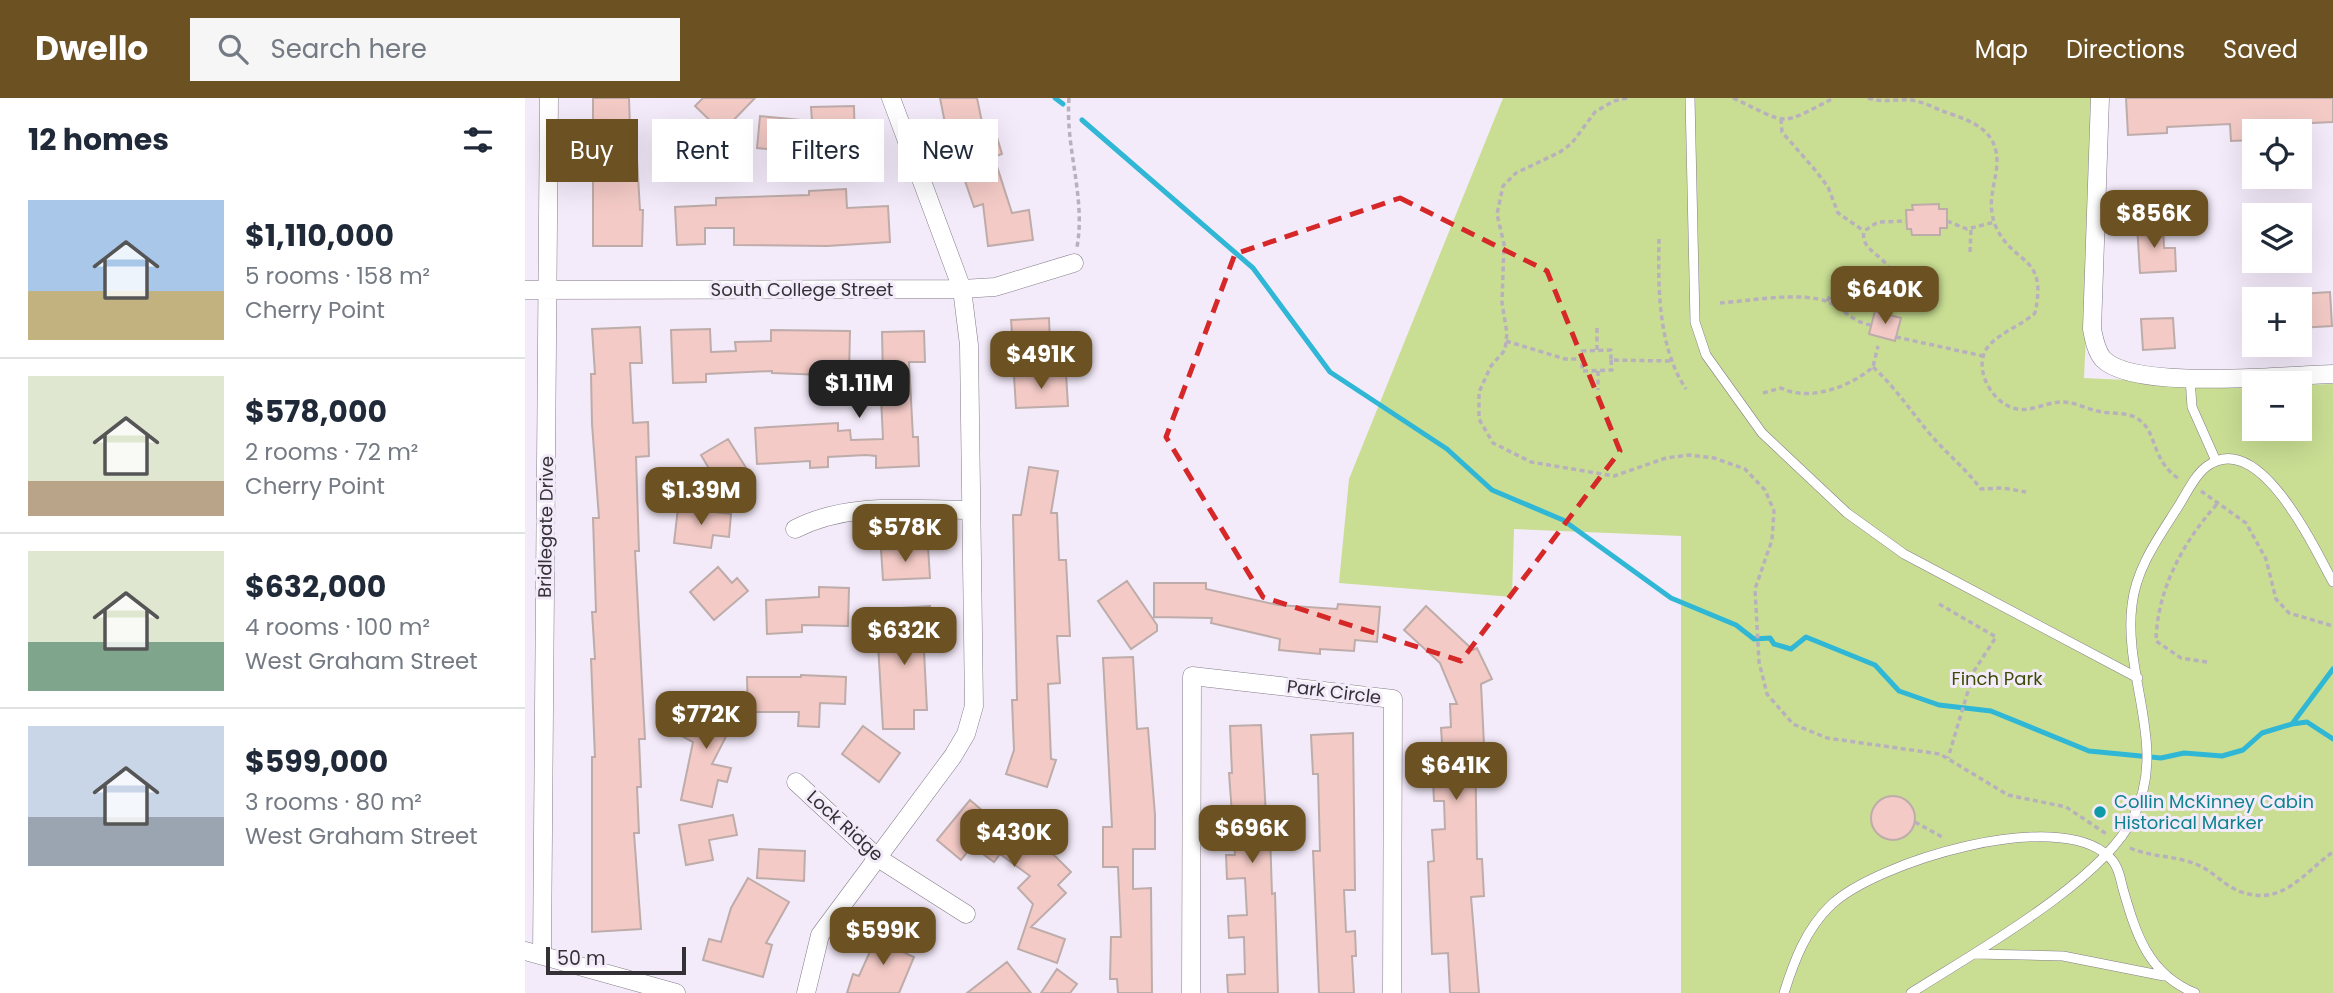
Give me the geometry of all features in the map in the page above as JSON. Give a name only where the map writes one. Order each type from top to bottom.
[{"type":"street","name":"Bridlegate Drive","points":[[534,953],[549,290],[549,98]]},
{"type":"street","points":[[806,993],[820,935],[953,756],[966,734],[974,706],[969,345],[962,289],[891,98]]},
{"type":"street","points":[[2101,98],[2092,329],[2098,351],[2110,364],[2159,379],[2333,374]]},
{"type":"street","name":"South College Street","points":[[525,290],[962,289],[995,287],[1074,263]]},
{"type":"street","points":[[795,529],[819,516],[847,510],[971,510]]},
{"type":"street","name":"Park Circle","points":[[1191,993],[1192,676],[1392,699],[1392,993]]},
{"type":"street","name":"Lock Ridge","points":[[796,782],[878,858],[966,914]]},
{"type":"street","points":[[534,953],[676,993]]},
{"type":"lane","points":[[1690,98],[1695,322],[1706,355],[1745,411],[1789,461],[1886,543],[2138,678]]},
{"type":"lane","points":[[2190,378],[2192,407],[2216,461]]},
{"type":"lane","points":[[1910,993],[2059,895],[2108,855],[2134,817],[2148,766],[2148,748],[2131,617],[2141,570],[2201,471],[2216,461],[2239,462],[2252,468],[2278,489],[2290,504],[2333,582]]},
{"type":"lane","points":[[1784,993],[1808,933],[1839,898],[1884,875],[1959,849],[2005,838],[2045,835],[2081,841],[2108,855],[2119,874],[2145,953],[2164,976]]},
{"type":"lane","points":[[1973,954],[2063,956],[2164,976],[2195,993]]},
{"type":"path","points":[[1069,98],[1067,124],[1082,220],[1074,263]]},
{"type":"path","points":[[1627,98],[1614,101],[1595,112],[1572,143],[1560,152],[1516,173],[1503,186],[1497,214],[1504,244],[1502,303],[1505,350],[1491,366],[1479,393],[1479,419],[1493,443],[1531,462],[1614,476],[1666,458],[1689,455],[1714,458],[1745,469],[1765,490],[1774,511],[1772,540],[1755,589],[1759,662],[1767,694],[1793,724],[1827,738],[1940,754],[2008,795],[2066,807],[2109,836]]},
{"type":"path","points":[[1733,98],[1790,121],[1834,98]]},
{"type":"path","points":[[1868,98],[1931,104],[1950,114],[1966,118],[1986,130],[1996,146],[1990,209],[1997,229],[2031,265],[2040,290],[2035,313],[1989,345],[1983,356],[1982,367],[1987,385],[1997,398],[2011,408],[2027,410],[2047,403],[2065,402],[2138,418],[2151,435],[2157,457],[2168,471],[2181,480]]},
{"type":"path","points":[[1781,119],[1782,132],[1822,179],[1838,213],[1864,231],[1866,247],[1884,259],[1889,268],[1889,274],[1879,284],[1855,281],[1841,286],[1827,301]]},
{"type":"path","points":[[1947,220],[1971,229],[1995,222]]},
{"type":"path","points":[[1864,231],[1878,222],[1906,221]]},
{"type":"path","points":[[1970,252],[1971,229]]},
{"type":"path","points":[[1659,239],[1661,306],[1670,361],[1686,389]]},
{"type":"path","points":[[1720,303],[1780,299],[1827,301],[1861,324],[1871,326]]},
{"type":"path","points":[[1597,328],[1597,350]]},
{"type":"path","points":[[1896,337],[1983,356]]},
{"type":"path","points":[[1506,341],[1565,359],[1582,359]]},
{"type":"path","points":[[1763,393],[1781,388],[1793,394],[1821,392],[1853,380],[1873,366],[1878,346]]},
{"type":"path","points":[[1597,350],[1611,350],[1612,370],[1582,371],[1582,351],[1597,350]]},
{"type":"path","points":[[1611,360],[1670,361]]},
{"type":"path","points":[[1873,366],[1903,396],[1929,432],[1963,464],[1980,489],[2003,488],[2026,492]]},
{"type":"path","points":[[1598,371],[1598,390]]},
{"type":"path","points":[[2203,492],[2246,523],[2259,541],[2276,599],[2289,613],[2333,626]]},
{"type":"path","points":[[2207,662],[2182,658],[2156,641],[2157,618],[2178,561],[2203,521],[2220,502]]},
{"type":"path","points":[[1938,604],[1996,637],[1973,671],[1948,758]]},
{"type":"path","points":[[1915,822],[1959,849]]},
{"type":"path","points":[[2126,846],[2150,856],[2177,858],[2199,865],[2239,891],[2272,895],[2300,883],[2333,852]]},
{"type":"highlighted area","points":[[1400,198],[1547,271],[1620,451],[1461,661],[1263,597],[1166,437],[1235,254]]},
{"type":"green space","name":"Finch Park","points":[[1503,98],[2092,98],[2091,232],[2084,378],[2242,385],[2242,441],[2312,441],[2312,385],[2333,384],[2333,993],[1681,993],[1681,536],[1514,529],[1512,597],[1339,583],[1349,479]]},
{"type":"building","points":[[593,98],[629,98],[630,119],[593,119]]},
{"type":"building","points":[[703,98],[755,98],[735,119],[708,119],[695,106]]},
{"type":"building","points":[[940,98],[977,98],[981,119],[944,119]]},
{"type":"building","points":[[2126,98],[2333,98],[2333,122],[2312,123],[2312,119],[2242,119],[2242,141],[2231,141],[2230,124],[2167,127],[2167,133],[2128,135]]},
{"type":"building","points":[[854,106],[854,119],[812,119],[811,107]]},
{"type":"building","points":[[760,116],[791,119],[767,119],[767,149],[757,148]]},
{"type":"building","points":[[998,169],[1012,213],[1029,210],[1033,240],[988,246],[983,204],[974,207],[965,182],[998,182]]},
{"type":"building","points":[[638,176],[640,210],[643,210],[642,246],[593,246],[593,182],[638,182]]},
{"type":"building","points":[[846,189],[847,208],[888,206],[890,242],[827,246],[734,245],[734,228],[705,228],[705,244],[677,245],[675,207],[716,205],[716,198],[809,195],[809,191]]},
{"type":"building","points":[[1939,204],[1939,209],[1947,209],[1947,228],[1940,228],[1940,235],[1912,235],[1911,229],[1907,229],[1906,210],[1913,210],[1912,205]]},
{"type":"building","points":[[2163,224],[2164,248],[2175,248],[2176,271],[2140,273],[2137,225]]},
{"type":"building","points":[[2330,292],[2332,326],[2312,327],[2312,293]]},
{"type":"building","points":[[1875,311],[1901,318],[1895,341],[1869,334]]},
{"type":"building","points":[[1049,318],[1050,345],[1013,347],[1011,320]]},
{"type":"building","points":[[2173,318],[2175,348],[2143,350],[2141,319]]},
{"type":"building","points":[[640,327],[642,363],[630,363],[633,423],[648,422],[649,456],[636,457],[639,551],[635,551],[645,739],[639,739],[639,833],[634,833],[641,929],[592,932],[592,757],[595,757],[591,659],[595,659],[592,612],[596,612],[593,518],[599,518],[592,424],[591,374],[595,374],[592,329]]},
{"type":"building","points":[[710,329],[711,352],[736,351],[735,342],[771,341],[771,330],[850,331],[849,376],[772,371],[706,374],[706,382],[673,383],[671,330]]},
{"type":"building","points":[[924,331],[925,362],[909,362],[913,437],[918,437],[919,466],[876,468],[876,456],[866,455],[828,457],[828,467],[810,468],[810,461],[757,464],[755,428],[838,423],[838,431],[850,430],[851,440],[883,439],[880,377],[883,377],[882,332]]},
{"type":"building","points":[[1066,373],[1068,406],[1016,408],[1014,376]]},
{"type":"building","points":[[728,439],[753,479],[740,487],[732,473],[717,482],[701,455]]},
{"type":"building","points":[[1029,467],[1058,471],[1051,513],[1057,513],[1059,560],[1066,560],[1070,636],[1057,636],[1060,683],[1048,684],[1051,759],[1056,760],[1047,787],[1006,774],[1014,750],[1012,700],[1017,700],[1013,515],[1021,515]]},
{"type":"building","points":[[678,508],[731,514],[729,537],[713,535],[711,548],[674,543]]},
{"type":"building","points":[[928,547],[930,578],[883,580],[881,549]]},
{"type":"building","points":[[718,567],[732,583],[737,578],[748,591],[714,620],[690,592]]},
{"type":"building","points":[[1127,581],[1157,625],[1157,631],[1131,649],[1098,601]]},
{"type":"building","points":[[1154,583],[1206,583],[1206,589],[1278,605],[1337,609],[1338,604],[1380,607],[1377,642],[1355,640],[1354,651],[1320,649],[1320,654],[1279,650],[1280,639],[1211,623],[1212,618],[1154,617]]},
{"type":"building","points":[[819,587],[849,588],[848,626],[802,625],[802,632],[767,634],[766,600],[819,597]]},
{"type":"building","points":[[930,606],[931,631],[923,631],[927,710],[914,710],[914,729],[883,729],[878,644],[888,644],[886,609]]},
{"type":"building","points":[[1426,606],[1473,650],[1477,648],[1492,679],[1481,684],[1484,745],[1475,746],[1477,859],[1482,859],[1484,896],[1471,897],[1479,993],[1450,993],[1448,953],[1432,954],[1428,862],[1434,861],[1432,830],[1445,829],[1444,801],[1434,801],[1432,759],[1443,758],[1441,728],[1451,727],[1450,704],[1457,704],[1440,663],[1404,630]]},
{"type":"building","points":[[1133,657],[1137,729],[1148,728],[1155,849],[1133,849],[1133,889],[1151,888],[1152,993],[1118,993],[1117,979],[1110,979],[1111,937],[1121,937],[1118,867],[1103,867],[1103,827],[1112,827],[1103,658]]},
{"type":"building","points":[[747,677],[846,677],[845,704],[820,703],[819,727],[798,726],[799,712],[748,712]]},
{"type":"building","points":[[709,697],[738,713],[712,764],[731,768],[727,782],[718,780],[712,807],[681,800],[693,742],[678,734],[691,710],[699,715]]},
{"type":"building","points":[[1261,725],[1272,894],[1275,893],[1278,993],[1228,993],[1227,975],[1245,974],[1244,937],[1229,938],[1228,916],[1247,915],[1245,878],[1227,879],[1226,855],[1235,855],[1229,773],[1232,773],[1230,726]]},
{"type":"building","points":[[863,726],[900,753],[879,782],[842,754]]},
{"type":"building","points":[[1353,733],[1355,890],[1344,890],[1346,932],[1355,931],[1356,956],[1352,956],[1354,993],[1319,993],[1313,851],[1320,851],[1318,774],[1313,774],[1311,735]]},
{"type":"building","points":[[1893,796],[1902,797],[1909,802],[1914,809],[1914,827],[1909,834],[1902,839],[1893,840],[1884,839],[1877,834],[1872,827],[1871,818],[1872,809],[1877,802],[1884,797]]},
{"type":"building","points":[[970,800],[999,825],[1005,818],[1056,857],[1071,872],[1058,885],[1066,893],[1031,927],[1065,939],[1057,963],[1018,949],[1033,904],[1018,888],[1030,876],[1000,854],[994,862],[972,846],[961,860],[937,840]]},
{"type":"building","points":[[733,815],[737,835],[709,840],[713,860],[686,865],[679,825]]},
{"type":"building","points":[[759,849],[805,851],[804,881],[757,878]]},
{"type":"building","points":[[748,878],[789,902],[766,943],[772,945],[763,977],[703,960],[709,939],[721,942],[731,908]]},
{"type":"building","points":[[881,927],[902,937],[896,949],[914,957],[899,993],[847,993],[853,974],[859,976]]},
{"type":"building","points":[[1007,962],[1031,993],[967,993]]},
{"type":"building","points":[[1057,969],[1077,984],[1070,993],[1041,993]]},
{"type":"waterway","points":[[1055,98],[1063,104]]},
{"type":"waterway","points":[[1082,120],[1253,268],[1330,372],[1447,449],[1492,490],[1563,520],[1671,598],[1736,625],[1754,639],[1770,638],[1774,644],[1791,649],[1806,637],[1875,665],[1899,691],[1939,705],[1991,711],[2089,751],[2161,758],[2184,753],[2222,756],[2243,750],[2262,733],[2292,724],[2333,669]]},
{"type":"waterway","points":[[2292,724],[2307,722],[2333,739]]},
{"type":"place","name":"Collin McKinney Cabin Historical Marker","points":[[2100,812]]}]
